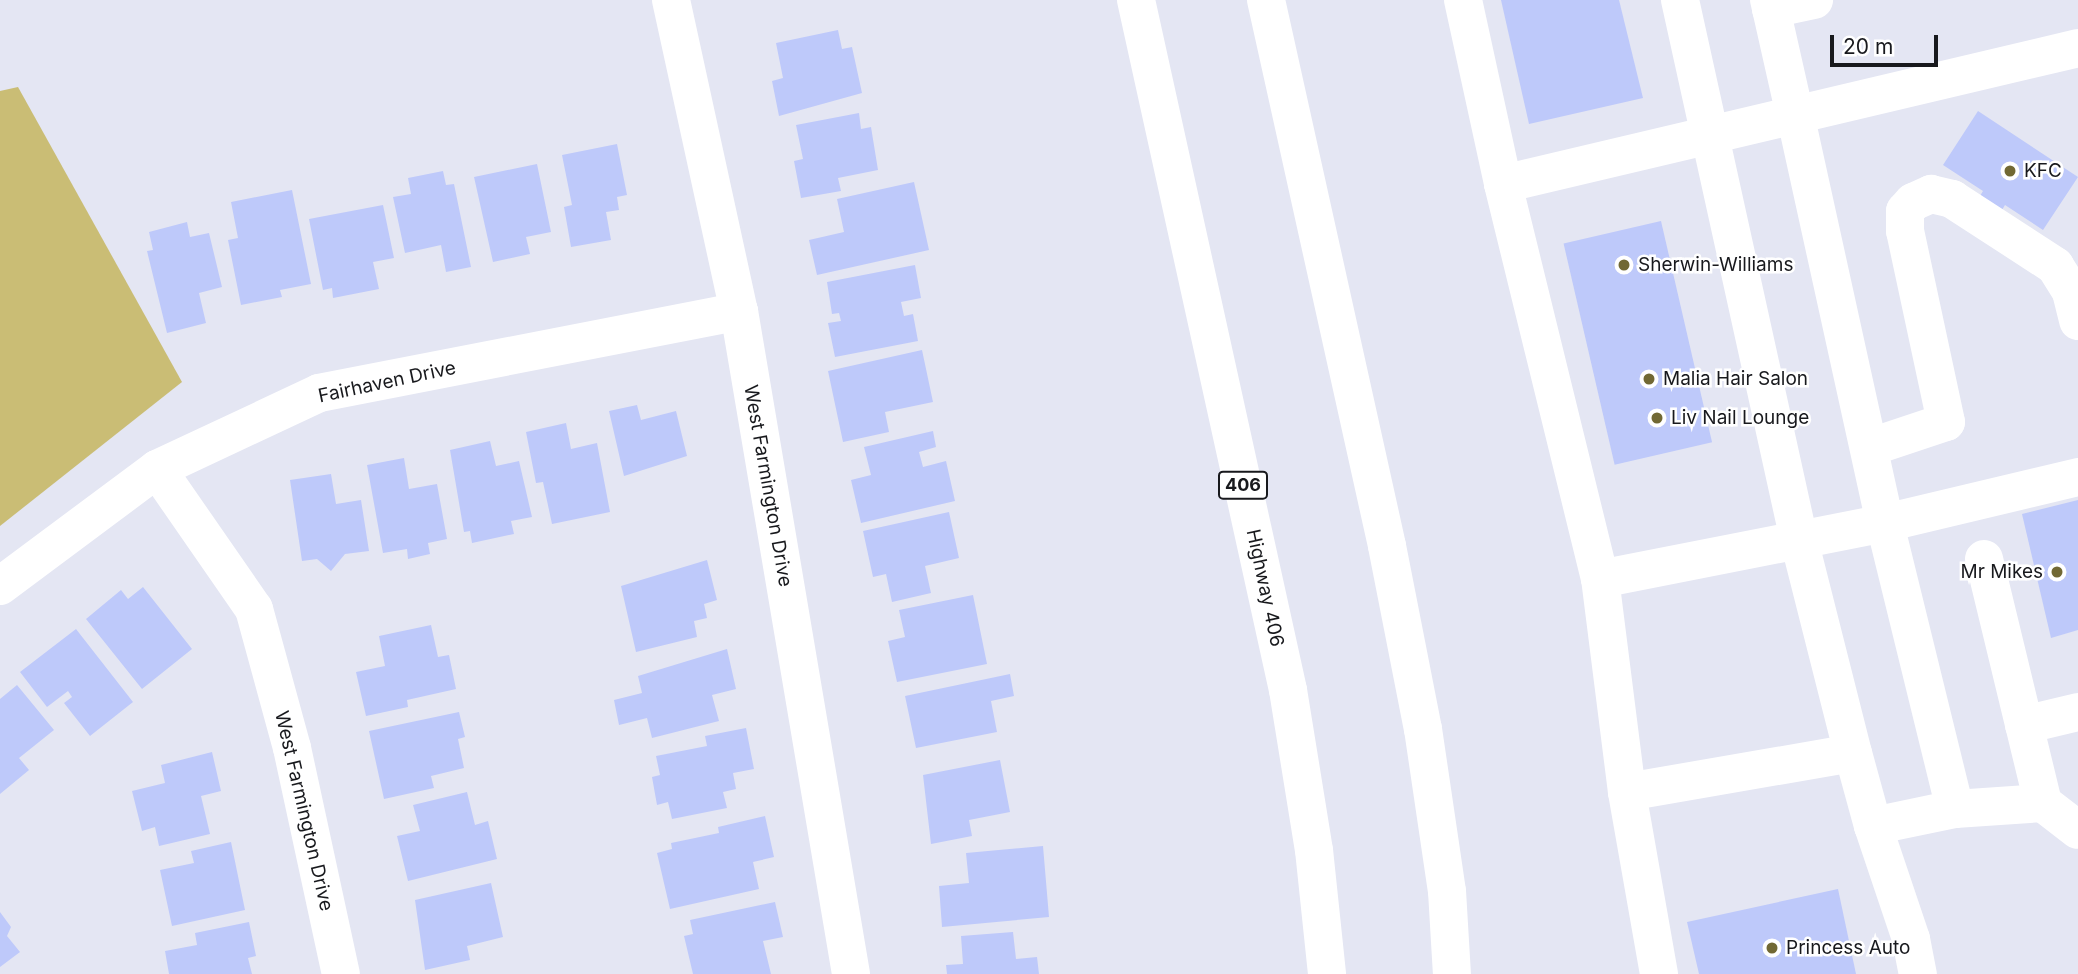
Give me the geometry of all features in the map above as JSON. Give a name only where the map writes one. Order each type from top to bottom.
[{"type":"main road","name":"West Farmington Drive","points":[[671,0],[739,312],[851,974]]},
{"type":"main road","name":"Highway 406","points":[[1136,0],[1288,690],[1314,849],[1327,974]]},
{"type":"main road","points":[[1266,0],[1387,546],[1420,716],[1447,891],[1452,974]]},
{"type":"main road","points":[[1463,0],[1503,184],[1600,579],[1627,793],[1658,974]]},
{"type":"main road","points":[[1680,0],[1799,540],[1873,827],[1911,939],[1918,974]]},
{"type":"main road","points":[[1814,0],[1770,5],[1871,447],[1885,523],[1955,809]]},
{"type":"main road","points":[[1503,184],[2078,48]]},
{"type":"main road","points":[[1871,447],[1946,422],[1905,231],[1905,211],[1913,202],[1931,194],[1952,199],[2055,266],[2070,292],[2078,321]]},
{"type":"main road","name":"Fairhaven Drive","points":[[0,586],[158,470],[319,393],[739,312]]},
{"type":"main road","name":"West Farmington Drive","points":[[158,470],[254,609],[292,748],[341,974]]},
{"type":"main road","points":[[1600,579],[1885,523],[2078,477]]},
{"type":"main road","points":[[1873,827],[1955,809],[2065,817],[2024,725],[1984,559]]},
{"type":"main road","points":[[2024,725],[2078,712]]},
{"type":"main road","points":[[1627,793],[1853,753]]},
{"type":"shaded area","points":[[18,87],[182,382],[0,526],[0,91]]},
{"type":"building","points":[[1501,0],[1619,0],[1643,98],[1529,124]]},
{"type":"building","points":[[838,30],[842,49],[852,47],[862,93],[779,116],[772,81],[783,78],[776,43]]},
{"type":"building","name":"KFC","points":[[1978,111],[2078,177],[2043,230],[2005,205],[2002,210],[1980,196],[1983,191],[1943,165]]},
{"type":"building","points":[[859,113],[861,129],[871,127],[878,170],[838,178],[841,191],[801,198],[794,161],[803,159],[796,125]]},
{"type":"building","points":[[617,144],[627,195],[617,197],[619,210],[606,212],[611,240],[571,247],[564,207],[572,205],[562,155]]},
{"type":"building","points":[[537,164],[551,232],[526,237],[530,254],[493,262],[474,177]]},
{"type":"building","points":[[443,171],[446,185],[454,184],[471,267],[446,272],[441,245],[405,253],[393,197],[411,194],[408,178]]},
{"type":"building","points":[[914,182],[929,250],[817,275],[809,240],[844,232],[837,199]]},
{"type":"building","points":[[292,190],[311,284],[280,290],[282,297],[241,305],[228,240],[238,238],[231,202]]},
{"type":"building","points":[[383,205],[394,258],[373,262],[379,289],[333,298],[332,288],[323,290],[309,219]]},
{"type":"building","points":[[1661,221],[1712,442],[1615,465],[1564,243]]},
{"type":"building","points":[[187,222],[190,237],[209,233],[222,287],[199,293],[206,323],[167,333],[147,251],[153,250],[149,232]]},
{"type":"building","points":[[915,265],[921,298],[901,302],[904,316],[913,314],[918,341],[835,357],[828,323],[841,321],[839,313],[832,314],[827,282]]},
{"type":"building","points":[[922,350],[933,402],[885,412],[889,432],[843,442],[828,371]]},
{"type":"building","points":[[637,405],[641,420],[676,411],[687,456],[624,476],[609,411]]},
{"type":"building","points":[[566,423],[571,449],[597,443],[610,512],[552,524],[543,482],[536,483],[526,432]]},
{"type":"building","points":[[933,431],[936,447],[919,452],[923,467],[946,461],[955,501],[861,523],[851,480],[871,475],[864,447]]},
{"type":"building","points":[[490,441],[496,466],[519,461],[532,517],[511,521],[514,534],[472,543],[470,531],[464,532],[450,450]]},
{"type":"building","points":[[404,458],[409,489],[437,484],[447,539],[428,543],[430,554],[408,559],[407,549],[383,553],[367,465]]},
{"type":"building","points":[[331,474],[336,504],[361,500],[369,551],[345,554],[331,571],[317,559],[302,561],[290,480]]},
{"type":"building","name":"Mr Mikes","points":[[2078,500],[2078,630],[2051,638],[2022,514]]},
{"type":"building","points":[[949,512],[959,558],[925,566],[931,593],[892,602],[886,574],[873,577],[863,531]]},
{"type":"building","points":[[707,560],[717,600],[704,604],[707,618],[694,621],[697,637],[636,652],[621,586]]},
{"type":"building","points":[[143,587],[192,649],[142,689],[86,619],[121,590],[128,599]]},
{"type":"building","points":[[973,595],[987,664],[897,682],[888,641],[905,637],[899,610]]},
{"type":"building","points":[[431,625],[438,657],[449,655],[456,689],[407,700],[408,707],[366,716],[356,672],[385,666],[379,636]]},
{"type":"building","points":[[76,629],[133,702],[90,736],[64,703],[72,697],[68,691],[47,707],[20,672]]},
{"type":"building","points":[[727,649],[736,689],[712,695],[719,721],[652,738],[647,718],[619,725],[614,700],[642,693],[638,676]]},
{"type":"building","points":[[1010,674],[1014,696],[991,701],[997,732],[916,748],[905,696]]},
{"type":"building","points":[[17,685],[54,730],[19,758],[29,770],[0,794],[0,699]]},
{"type":"building","points":[[459,712],[465,737],[458,739],[464,768],[431,776],[434,788],[384,799],[369,731]]},
{"type":"building","points":[[746,728],[754,769],[733,773],[736,789],[723,792],[727,808],[672,819],[668,802],[657,805],[652,777],[660,775],[656,756],[707,746],[705,736]]},
{"type":"building","points":[[212,752],[221,791],[201,796],[210,834],[159,846],[155,827],[142,831],[132,791],[165,783],[161,765]]},
{"type":"building","points":[[1000,760],[1010,812],[969,820],[972,836],[931,844],[923,775]]},
{"type":"building","points":[[467,792],[475,825],[488,821],[497,859],[408,881],[397,836],[420,831],[413,805]]},
{"type":"building","points":[[765,816],[774,857],[753,862],[759,889],[670,909],[657,853],[672,849],[671,843],[719,833],[718,827]]},
{"type":"building","points":[[231,842],[245,910],[172,926],[160,870],[194,863],[191,851]]},
{"type":"building","points":[[1043,846],[1049,917],[942,927],[939,886],[969,883],[966,853]]},
{"type":"building","points":[[491,883],[503,937],[467,946],[470,960],[425,970],[415,900]]},
{"type":"building","name":"Princess Auto","points":[[1838,889],[1856,974],[1699,974],[1687,922]]},
{"type":"building","points":[[775,902],[783,937],[763,941],[771,974],[693,974],[684,936],[693,934],[690,920]]},
{"type":"building","points":[[0,912],[11,927],[7,936],[20,952],[0,967]]},
{"type":"building","points":[[249,922],[256,956],[248,958],[252,974],[169,974],[165,951],[197,945],[195,933]]},
{"type":"building","points":[[1013,932],[1016,959],[1037,957],[1039,974],[947,974],[946,965],[963,964],[961,936]]},
{"type":"place","name":"KFC","points":[[2010,171]]},
{"type":"place","name":"Sherwin-Williams","points":[[1624,265]]},
{"type":"place","name":"Malia Hair Salon","points":[[1649,379]]},
{"type":"place","name":"Liv Nail Lounge","points":[[1657,418]]},
{"type":"place","name":"Mr Mikes","points":[[2057,572]]},
{"type":"place","name":"Princess Auto","points":[[1772,948]]}]
